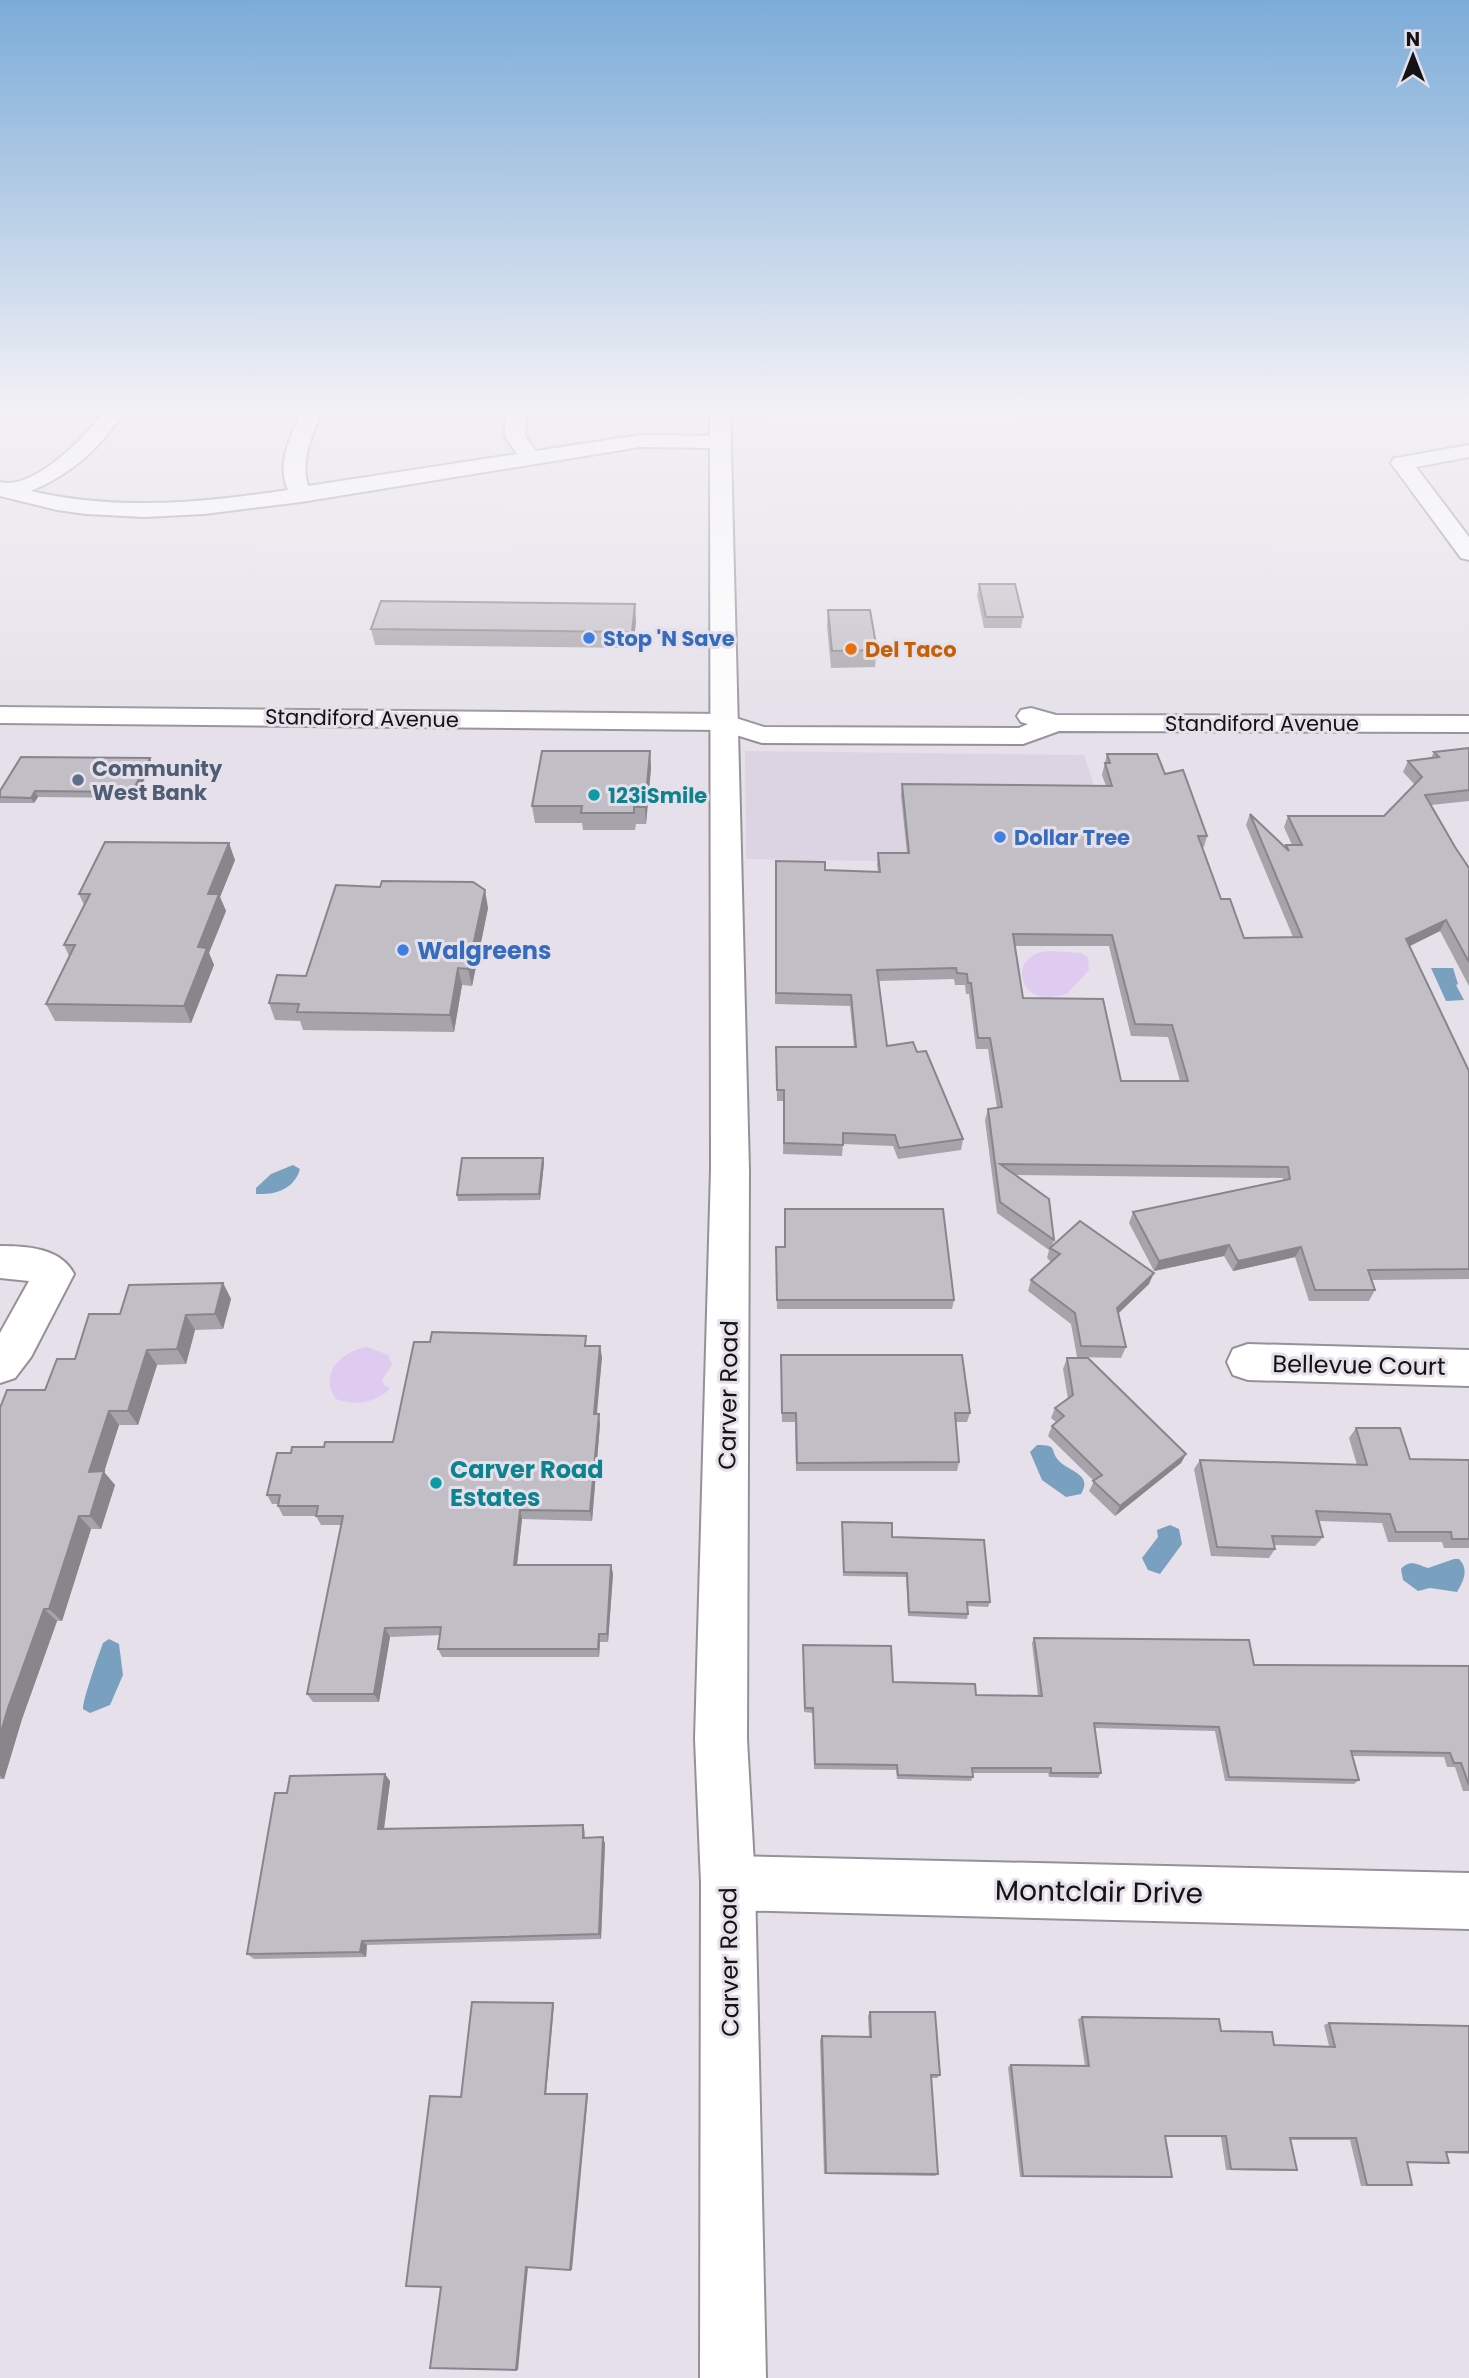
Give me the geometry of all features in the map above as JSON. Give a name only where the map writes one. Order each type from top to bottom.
[{"type":"street","name":"Carver Road","points":[[722,522],[730,1235],[720,1739],[728,1883],[733,2378]]},
{"type":"street","points":[[1446,522],[1469,553]]},
{"type":"street","name":"Standiford Avenue","points":[[0,715],[723,722],[762,735],[1023,736],[1055,723],[1469,724]]},
{"type":"street","points":[[0,1262],[29,1262],[54,1274],[16,1344],[0,1365]]},
{"type":"street","name":"Bellevue Court","points":[[1248,1362],[1469,1368]]},
{"type":"street","name":"Montclair Drive","points":[[728,1883],[1469,1901]]},
{"type":"shaded area","points":[[745,751],[1084,755],[1121,865],[746,859]]},
{"type":"shaded area","points":[[1039,953],[1082,953],[1088,958],[1089,970],[1067,994],[1039,996],[1026,987],[1022,972],[1024,964]]},
{"type":"shaded area","points":[[368,1347],[388,1355],[392,1365],[382,1380],[384,1385],[390,1388],[378,1397],[364,1402],[336,1399],[330,1380],[335,1364],[350,1353]]},
{"type":"water","points":[[1431,968],[1453,968],[1458,984],[1456,985],[1464,1000],[1446,1001]]},
{"type":"water","points":[[293,1165],[300,1169],[288,1186],[276,1192],[256,1194],[256,1188],[271,1174]]},
{"type":"water","points":[[1037,1445],[1051,1447],[1060,1462],[1083,1478],[1084,1488],[1081,1494],[1066,1497],[1042,1480],[1030,1452]]},
{"type":"water","points":[[1170,1525],[1179,1529],[1182,1544],[1160,1574],[1148,1570],[1142,1558],[1158,1537],[1157,1530]]},
{"type":"water","points":[[1459,1559],[1465,1571],[1457,1592],[1430,1588],[1418,1591],[1403,1580],[1401,1569],[1407,1564],[1413,1563],[1428,1568]]},
{"type":"water","points":[[109,1639],[119,1644],[123,1675],[110,1705],[90,1713],[83,1709],[85,1697],[103,1643]]},
{"type":"building","points":[[979,584],[1015,584],[1023,617],[986,617]]},
{"type":"building","points":[[381,601],[635,604],[632,632],[371,629]]},
{"type":"building","points":[[828,610],[870,610],[877,650],[832,651]]},
{"type":"building","points":[[1469,748],[1469,790],[1425,795],[1469,868],[1469,962],[1446,920],[1406,939],[1469,1071],[1469,1269],[1368,1270],[1375,1290],[1315,1290],[1301,1247],[1238,1261],[1229,1245],[1159,1261],[1133,1212],[1290,1179],[1288,1167],[1000,1164],[1049,1199],[1054,1240],[1000,1202],[988,1109],[1002,1107],[990,1038],[978,1038],[971,983],[968,983],[967,974],[957,973],[956,968],[877,970],[887,1046],[913,1042],[917,1052],[926,1051],[963,1139],[899,1148],[895,1135],[843,1133],[843,1145],[784,1143],[784,1090],[777,1090],[776,1047],[856,1047],[851,995],[776,993],[776,861],[825,862],[825,870],[880,872],[878,853],[909,853],[902,784],[1112,786],[1105,763],[1110,763],[1107,754],[1157,754],[1165,774],[1183,770],[1207,836],[1198,836],[1221,899],[1230,899],[1244,938],[1302,937],[1250,814],[1289,851],[1286,845],[1302,845],[1288,816],[1384,816],[1422,777],[1408,761],[1439,757],[1434,752]],"holes":[[[1013,934],[1112,935],[1135,1024],[1172,1025],[1188,1081],[1121,1081],[1103,999],[1023,998]]]},
{"type":"building","name":"123iSmile","points":[[542,751],[650,751],[645,807],[634,807],[634,813],[581,813],[582,806],[532,806]]},
{"type":"building","name":"Community West Bank","points":[[21,757],[150,758],[132,792],[35,791],[31,798],[0,797],[0,791]]},
{"type":"building","points":[[105,842],[229,843],[208,894],[219,894],[198,947],[207,948],[184,1006],[46,1004],[75,945],[64,945],[90,894],[79,894]]},
{"type":"building","name":"Walgreens","points":[[382,881],[473,882],[485,890],[468,969],[458,968],[450,1015],[297,1012],[299,1004],[269,1003],[277,975],[306,976],[336,885],[380,887]]},
{"type":"building","points":[[462,1158],[543,1158],[539,1194],[457,1195]]},
{"type":"building","points":[[785,1209],[943,1209],[954,1300],[777,1300],[776,1247],[785,1247]]},
{"type":"building","points":[[1080,1221],[1154,1273],[1117,1308],[1126,1347],[1081,1346],[1075,1313],[1031,1280],[1060,1254],[1050,1248]]},
{"type":"building","points":[[223,1283],[215,1314],[186,1315],[177,1349],[147,1350],[128,1411],[109,1411],[89,1472],[104,1471],[90,1516],[79,1516],[49,1609],[44,1609],[0,1735],[0,1408],[7,1390],[45,1390],[57,1359],[75,1359],[89,1314],[120,1314],[129,1285]]},
{"type":"building","points":[[432,1332],[586,1336],[585,1346],[600,1346],[594,1414],[599,1414],[590,1511],[520,1510],[514,1565],[611,1565],[607,1634],[599,1634],[598,1649],[438,1649],[441,1627],[385,1628],[374,1694],[307,1694],[343,1516],[316,1516],[318,1506],[278,1506],[280,1495],[267,1495],[277,1453],[291,1453],[292,1447],[324,1447],[325,1442],[393,1442],[414,1342],[430,1342]]},
{"type":"building","points":[[781,1355],[962,1355],[970,1413],[955,1413],[959,1462],[797,1463],[796,1413],[782,1413]]},
{"type":"building","points":[[1067,1358],[1088,1358],[1186,1454],[1120,1506],[1093,1481],[1102,1475],[1052,1426],[1064,1416],[1055,1408],[1073,1395]]},
{"type":"building","points":[[1356,1428],[1400,1428],[1410,1459],[1469,1460],[1469,1539],[1452,1539],[1451,1532],[1396,1532],[1390,1514],[1316,1511],[1323,1537],[1272,1536],[1275,1549],[1217,1547],[1200,1460],[1367,1465]]},
{"type":"building","points":[[842,1522],[892,1523],[892,1537],[984,1540],[990,1602],[967,1602],[968,1614],[909,1612],[907,1573],[844,1572]]},
{"type":"building","points":[[1034,1638],[1249,1640],[1254,1665],[1469,1666],[1469,1785],[1461,1763],[1454,1763],[1450,1753],[1351,1751],[1359,1780],[1229,1777],[1219,1727],[1094,1723],[1101,1773],[1051,1773],[1051,1768],[972,1768],[973,1777],[898,1775],[897,1765],[815,1764],[813,1708],[805,1708],[803,1645],[891,1646],[893,1682],[975,1684],[976,1695],[1042,1696]]},
{"type":"building","points":[[385,1774],[378,1829],[583,1825],[583,1838],[603,1837],[599,1934],[362,1941],[360,1952],[247,1954],[275,1793],[287,1793],[290,1776]]},
{"type":"building","points":[[472,2002],[553,2003],[545,2094],[587,2094],[570,2270],[526,2267],[516,2370],[430,2368],[441,2287],[406,2286],[430,2096],[461,2097]]},
{"type":"building","points":[[870,2012],[935,2012],[940,2075],[931,2075],[938,2174],[826,2173],[822,2036],[871,2037]]},
{"type":"building","points":[[1082,2017],[1219,2019],[1221,2031],[1272,2032],[1274,2045],[1335,2047],[1329,2023],[1469,2026],[1469,2152],[1446,2152],[1449,2163],[1407,2162],[1412,2185],[1367,2185],[1356,2138],[1290,2138],[1297,2170],[1231,2169],[1226,2136],[1165,2136],[1172,2177],[1023,2176],[1011,2065],[1089,2066]]},
{"type":"place","name":"Stop 'N Save","points":[[589,638]]},
{"type":"place","name":"Del Taco","points":[[851,649]]},
{"type":"place","name":"Community West Bank","points":[[78,780]]},
{"type":"place","name":"123iSmile","points":[[594,795]]},
{"type":"place","name":"Dollar Tree","points":[[1000,837]]},
{"type":"place","name":"Walgreens","points":[[403,950]]},
{"type":"place","name":"Carver Road Estates","points":[[436,1483]]}]
